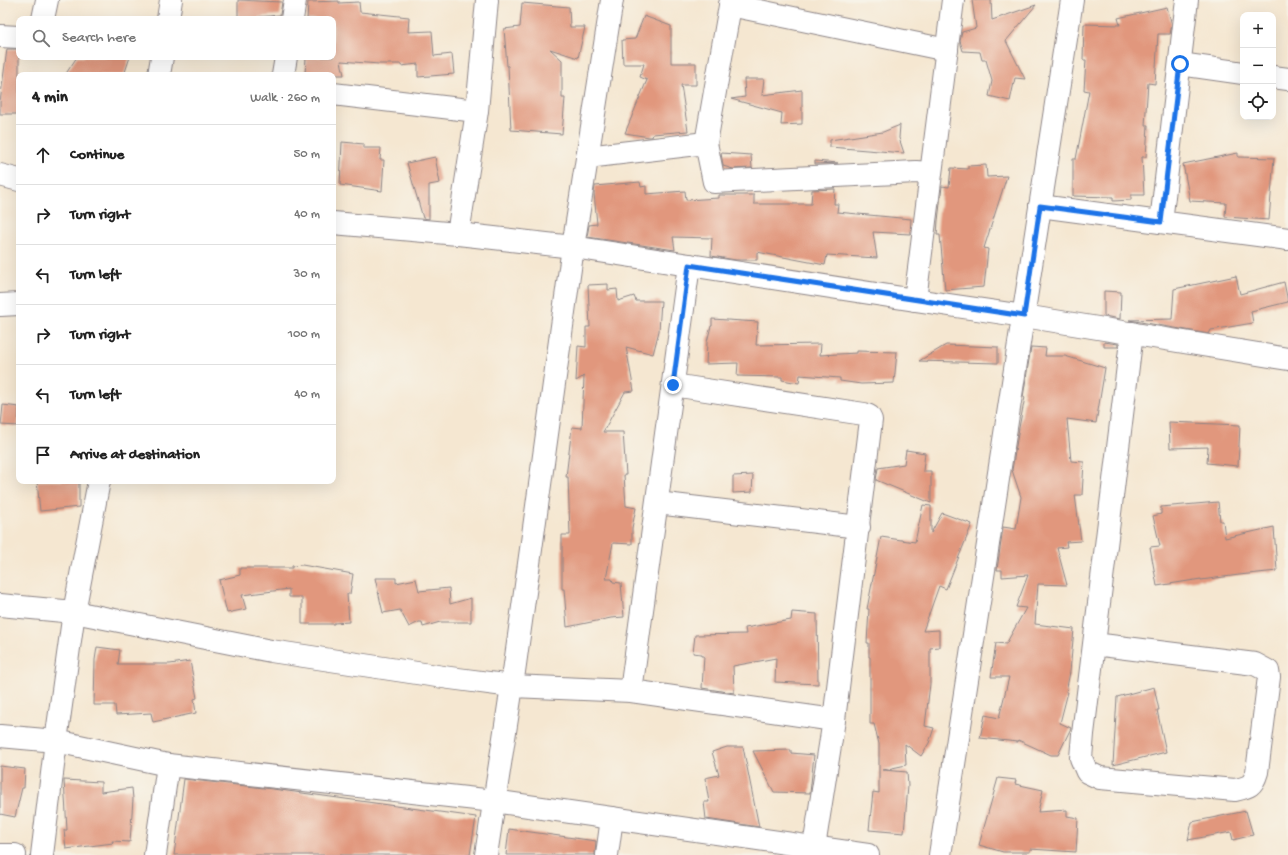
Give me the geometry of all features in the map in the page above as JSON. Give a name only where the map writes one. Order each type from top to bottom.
[{"type":"street","points":[[44,16],[47,0]]},
{"type":"street","points":[[168,16],[171,0]]},
{"type":"street","points":[[292,16],[295,0]]},
{"type":"street","points":[[458,234],[477,111],[487,0]]},
{"type":"street","points":[[486,855],[512,686],[573,247],[612,0]]},
{"type":"street","points":[[914,300],[953,0]]},
{"type":"street","points":[[940,855],[1072,0]]},
{"type":"street","points":[[1161,222],[1187,0]]},
{"type":"street","points":[[930,173],[916,172],[714,182],[706,143],[730,2],[947,50]]},
{"type":"street","points":[[0,36],[16,37]]},
{"type":"street","points":[[284,72],[286,60]]},
{"type":"street","points":[[1180,64],[1240,73]]},
{"type":"street","points":[[1276,77],[1288,79]]},
{"type":"street","points":[[336,94],[477,111]]},
{"type":"street","points":[[587,157],[706,143]]},
{"type":"street","points":[[0,175],[16,179]]},
{"type":"street","points":[[1040,206],[1288,239]]},
{"type":"street","points":[[336,222],[573,247],[1024,316],[1288,359]]},
{"type":"street","points":[[631,691],[689,265]]},
{"type":"street","points":[[1094,644],[1255,664],[1268,671],[1269,678],[1258,772],[1251,785],[1235,790],[1100,778],[1087,772],[1081,758],[1094,644],[1132,333]]},
{"type":"street","points":[[673,385],[864,414],[869,416],[872,420],[834,720],[814,847]]},
{"type":"street","points":[[42,855],[74,612],[98,484]]},
{"type":"street","points":[[657,503],[859,527]]},
{"type":"street","points":[[0,605],[74,612],[271,651],[450,678],[512,686],[631,691],[834,720]]},
{"type":"street","points":[[0,736],[56,741],[168,764],[494,801],[868,855]]},
{"type":"street","points":[[155,855],[168,764]]},
{"type":"street","points":[[607,855],[612,818]]},
{"type":"street","points":[[0,855],[15,855]]},
{"type":"building","points":[[238,0],[282,2],[280,15],[238,16]]},
{"type":"building","points":[[972,0],[991,0],[992,20],[1036,5],[1006,41],[1025,79],[1015,78],[1010,101],[989,96],[992,81],[986,60],[982,60],[980,52],[963,51],[960,41],[962,32],[976,28]]},
{"type":"building","points":[[308,2],[359,2],[360,12],[409,17],[408,32],[432,31],[434,56],[452,54],[454,74],[418,77],[418,64],[401,66],[401,64],[341,61],[344,75],[336,75],[336,72],[305,72],[306,60],[336,60],[336,16],[307,16]]},
{"type":"building","points":[[522,3],[569,7],[570,27],[585,27],[578,58],[550,49],[562,60],[562,98],[565,98],[562,134],[511,130],[508,66],[504,29],[520,27]]},
{"type":"building","points":[[1167,7],[1172,25],[1170,34],[1158,34],[1155,84],[1148,83],[1145,125],[1148,125],[1146,157],[1142,157],[1144,195],[1131,195],[1131,200],[1113,201],[1113,197],[1073,196],[1073,159],[1076,159],[1089,91],[1084,90],[1086,60],[1083,60],[1084,24],[1120,25],[1118,18]]},
{"type":"building","points":[[644,16],[671,26],[671,63],[696,63],[696,85],[681,85],[688,131],[653,134],[652,137],[625,133],[647,80],[640,77],[644,64],[623,64],[622,40],[635,39]]},
{"type":"building","points":[[7,49],[16,49],[16,60],[19,60],[19,72],[16,72],[16,114],[0,114],[0,102]]},
{"type":"building","points":[[75,60],[129,60],[125,72],[67,72]]},
{"type":"building","points":[[744,79],[764,79],[762,95],[802,90],[802,124],[781,125],[782,113],[731,99],[745,97]]},
{"type":"building","points":[[900,125],[899,138],[904,153],[830,147],[830,140],[883,132]]},
{"type":"building","points":[[342,142],[364,144],[364,148],[381,148],[380,160],[384,160],[382,191],[340,185]]},
{"type":"building","points":[[721,153],[751,155],[752,168],[733,169],[723,166]]},
{"type":"building","points":[[1238,153],[1238,157],[1274,158],[1269,220],[1225,217],[1226,203],[1190,201],[1183,164]]},
{"type":"building","points":[[435,157],[440,183],[429,185],[429,219],[423,218],[407,163]]},
{"type":"building","points":[[815,161],[838,163],[815,164]]},
{"type":"building","points":[[986,165],[987,177],[1007,176],[984,248],[988,249],[984,287],[945,290],[940,235],[937,235],[942,186],[949,187],[951,168],[968,169],[968,166]]},
{"type":"building","points":[[640,182],[641,187],[646,186],[646,194],[685,191],[686,200],[719,198],[719,195],[754,195],[754,204],[811,204],[812,190],[835,189],[834,204],[838,204],[837,212],[911,219],[910,234],[873,232],[877,258],[827,255],[825,265],[757,252],[757,260],[736,260],[711,256],[712,238],[673,237],[675,250],[587,237],[589,225],[597,224],[594,193],[595,186]]},
{"type":"building","points":[[1236,276],[1240,294],[1284,282],[1288,302],[1251,311],[1253,323],[1211,330],[1209,334],[1129,320],[1172,319],[1174,289]]},
{"type":"building","points":[[608,284],[608,290],[617,289],[618,301],[634,296],[636,301],[661,301],[659,331],[653,354],[626,347],[634,391],[625,392],[603,432],[623,432],[626,475],[624,475],[626,506],[636,508],[632,528],[632,544],[613,543],[606,579],[612,579],[613,582],[621,583],[624,617],[611,618],[567,627],[564,589],[562,589],[562,535],[570,535],[568,477],[566,477],[572,427],[582,428],[584,376],[576,381],[578,346],[586,347],[586,327],[590,327],[588,285]]},
{"type":"building","points":[[1104,291],[1121,292],[1120,319],[1104,316]]},
{"type":"building","points":[[712,319],[758,322],[756,345],[821,344],[820,355],[857,353],[857,351],[897,352],[894,383],[861,384],[840,381],[840,378],[800,375],[799,383],[782,380],[782,377],[737,376],[738,363],[706,364],[707,342],[712,326]]},
{"type":"building","points":[[1104,342],[1118,344],[1118,347],[1104,347]]},
{"type":"building","points":[[946,345],[998,347],[998,363],[919,361]]},
{"type":"building","points":[[1031,347],[1046,348],[1045,356],[1065,356],[1105,368],[1096,423],[1067,419],[1071,461],[1084,462],[1082,495],[1075,495],[1081,541],[1066,542],[1067,547],[1057,548],[1067,585],[1038,584],[1035,624],[1074,629],[1070,672],[1066,692],[1068,692],[1060,723],[1071,728],[1058,755],[1051,755],[1018,740],[1018,742],[980,738],[985,715],[999,718],[1009,677],[991,677],[996,643],[1006,644],[1026,608],[1016,607],[1028,575],[1002,577],[1002,570],[997,570],[1003,527],[1016,529],[1021,497],[1012,470],[1025,397],[1023,397]]},
{"type":"building","points":[[3,405],[16,407],[16,426],[1,425]]},
{"type":"building","points":[[1169,422],[1240,425],[1238,466],[1207,463],[1208,447],[1170,448]]},
{"type":"building","points":[[906,450],[925,453],[923,471],[931,471],[931,503],[876,480],[878,468],[904,464]]},
{"type":"building","points":[[753,475],[752,492],[733,493],[733,476]]},
{"type":"building","points":[[37,484],[79,484],[79,507],[40,511]]},
{"type":"building","points":[[1218,502],[1220,521],[1223,521],[1225,538],[1274,527],[1277,571],[1201,579],[1157,586],[1150,547],[1160,546],[1153,516],[1161,514],[1161,507]]},
{"type":"building","points":[[923,505],[931,506],[931,533],[942,513],[972,524],[946,589],[939,586],[923,631],[939,630],[939,647],[930,648],[930,684],[925,726],[934,728],[929,743],[921,756],[905,744],[906,765],[883,770],[907,772],[908,786],[904,833],[869,830],[873,792],[879,793],[879,744],[874,724],[870,724],[870,657],[869,643],[867,643],[869,609],[867,609],[881,537],[915,542]]},
{"type":"building","points":[[302,565],[353,574],[350,594],[347,594],[349,622],[334,624],[302,624],[302,597],[289,597],[289,589],[242,595],[246,609],[227,613],[219,580],[240,575],[240,568],[292,568],[292,566]]},
{"type":"building","points":[[375,578],[396,578],[396,583],[416,579],[419,591],[449,588],[450,604],[471,598],[471,622],[440,622],[423,627],[422,622],[419,622],[409,627],[400,610],[383,613]]},
{"type":"building","points":[[792,612],[817,614],[818,684],[775,682],[776,658],[733,666],[734,693],[702,688],[704,656],[693,653],[695,635],[746,634],[745,628],[791,620]]},
{"type":"building","points":[[97,647],[120,650],[118,664],[170,664],[190,661],[197,698],[194,699],[196,713],[153,722],[151,713],[116,715],[115,705],[94,705],[95,660]]},
{"type":"building","points":[[1154,687],[1159,710],[1157,710],[1166,752],[1113,765],[1117,697]]},
{"type":"building","points":[[727,747],[743,747],[759,827],[706,819],[704,802],[709,802],[705,778],[719,775],[712,752]]},
{"type":"building","points":[[791,750],[791,753],[814,755],[810,793],[774,792],[753,751]]},
{"type":"building","points":[[0,766],[25,769],[24,788],[22,788],[15,817],[0,814]]},
{"type":"building","points":[[998,778],[1016,780],[1015,784],[1043,790],[1038,812],[1067,810],[1067,816],[1078,818],[1076,852],[1030,849],[1030,852],[1003,852],[979,845]]},
{"type":"building","points":[[184,779],[273,789],[476,817],[470,855],[174,855]]},
{"type":"building","points":[[64,780],[101,782],[101,792],[132,788],[133,799],[130,842],[112,841],[113,843],[66,849],[64,830],[67,830]]},
{"type":"building","points":[[1246,811],[1253,835],[1233,840],[1231,832],[1188,840],[1192,822]]},
{"type":"building","points":[[509,829],[596,841],[595,855],[506,855]]},
{"type":"route","points":[[673,385],[689,265],[1024,316],[1040,206],[1161,222],[1180,64]]}]
